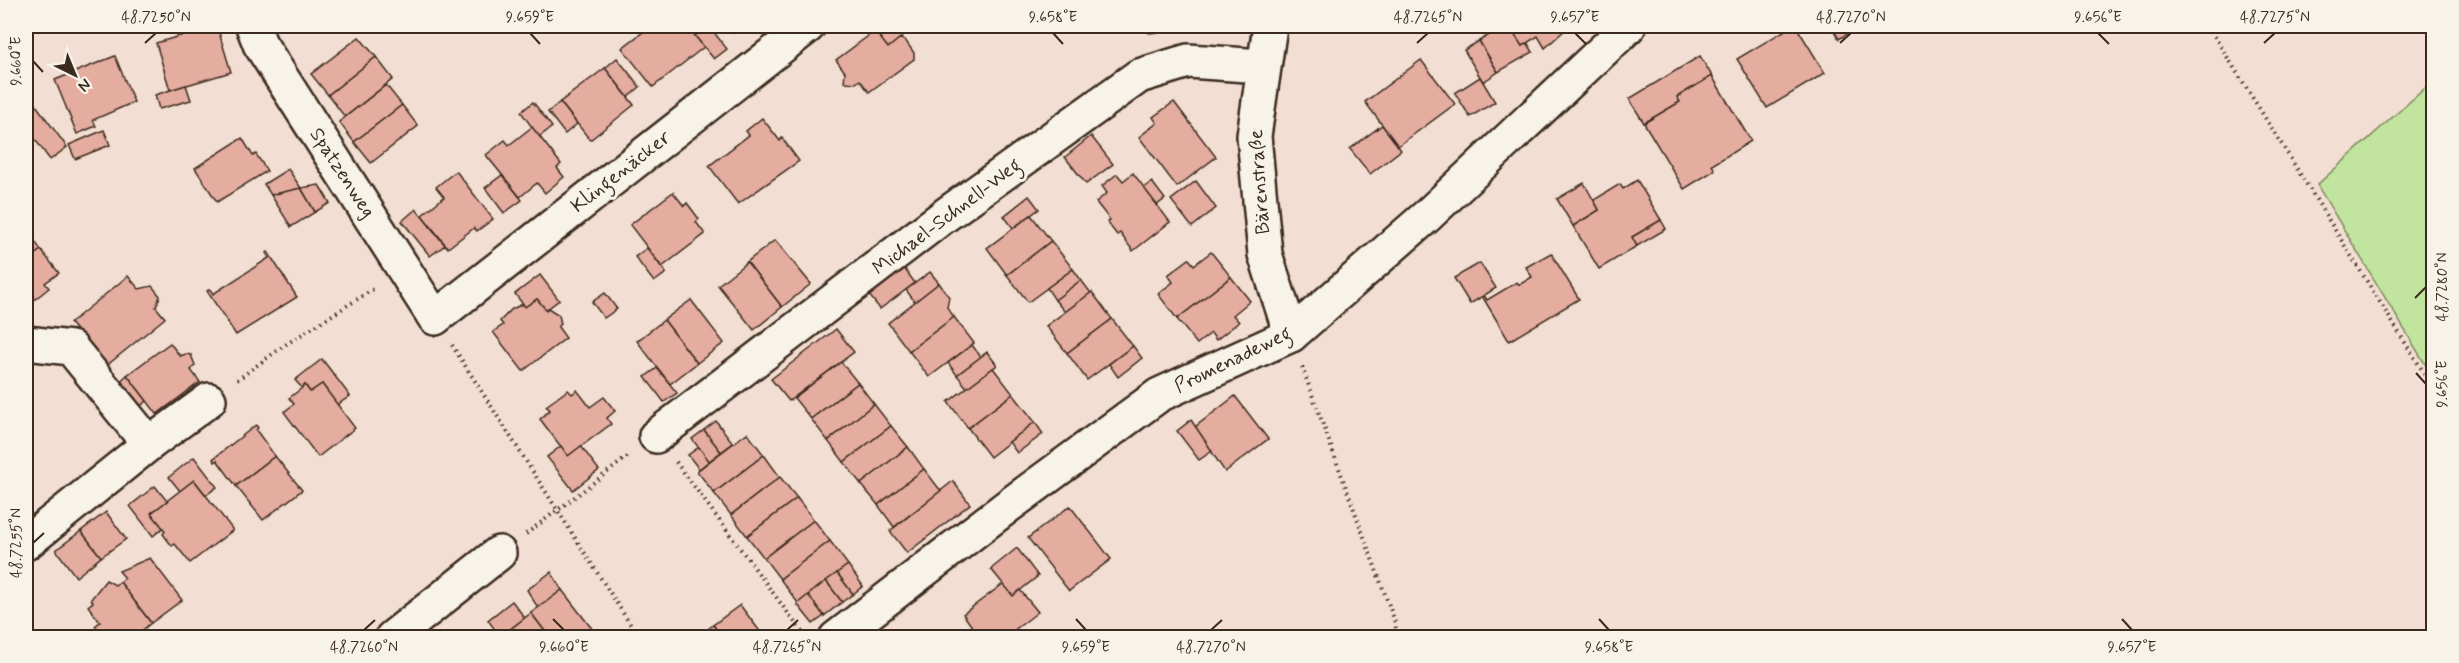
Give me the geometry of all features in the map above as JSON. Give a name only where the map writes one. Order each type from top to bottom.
[{"type":"street","name":"Spatzenweg","points":[[253,26],[260,44],[435,318]]},
{"type":"street","name":"Klingenäcker","points":[[435,318],[808,26]]},
{"type":"street","name":"Bärenstraße","points":[[1270,26],[1262,66],[1254,136],[1265,254],[1291,335]]},
{"type":"street","name":"Promenadeweg","points":[[836,638],[1008,506],[1159,395],[1291,335],[1428,214],[1629,26]]},
{"type":"street","name":"Michael-Schnell-Weg","points":[[656,436],[944,216],[1139,76],[1188,61],[1262,66]]},
{"type":"street","points":[[26,342],[71,348],[149,444]]},
{"type":"street","points":[[26,543],[149,444],[209,400]]},
{"type":"street","points":[[392,638],[499,553]]},
{"type":"path","points":[[2208,26],[2433,389]]},
{"type":"path","points":[[209,400],[285,345],[404,270]]},
{"type":"path","points":[[435,318],[639,638]]},
{"type":"path","points":[[1291,335],[1394,619],[1398,638]]},
{"type":"path","points":[[499,553],[656,436],[806,638]]},
{"type":"green space","points":[[2433,81],[2433,377],[2317,185]]},
{"type":"building","points":[[217,26],[231,72],[170,90],[156,43]]},
{"type":"building","points":[[651,26],[687,26],[704,47],[653,87],[622,48]]},
{"type":"building","points":[[709,26],[727,49],[714,59],[695,36]]},
{"type":"building","points":[[727,26],[742,26],[733,33]]},
{"type":"building","points":[[884,26],[894,26],[902,37],[888,48],[875,32]]},
{"type":"building","points":[[1148,26],[1222,26],[1149,33]]},
{"type":"building","points":[[1504,26],[1509,26],[1522,46],[1527,42],[1533,52],[1498,72],[1479,41]]},
{"type":"building","points":[[1509,26],[1564,26],[1566,29],[1545,48],[1538,36],[1522,46]]},
{"type":"building","points":[[1792,26],[1796,26],[1825,73],[1767,108],[1737,59]]},
{"type":"building","points":[[1831,26],[1861,26],[1839,39]]},
{"type":"building","points":[[875,31],[888,48],[899,39],[905,40],[914,53],[914,59],[869,92],[860,80],[856,83],[844,82],[845,72],[836,60]]},
{"type":"building","points":[[359,37],[376,57],[328,95],[311,74]]},
{"type":"building","points":[[1479,41],[1498,72],[1483,82],[1464,50]]},
{"type":"building","points":[[115,56],[134,102],[93,120],[96,126],[77,134],[55,80]]},
{"type":"building","points":[[1700,56],[1712,76],[1677,97],[1680,102],[1644,123],[1629,99]]},
{"type":"building","points":[[376,57],[393,79],[345,117],[328,95]]},
{"type":"building","points":[[617,58],[640,87],[628,97],[605,68]]},
{"type":"building","points":[[1421,60],[1455,104],[1398,146],[1365,102]]},
{"type":"building","points":[[605,68],[634,105],[590,140],[560,102]]},
{"type":"building","points":[[1712,76],[1751,141],[1712,165],[1715,170],[1684,189],[1644,123],[1680,102],[1677,97]]},
{"type":"building","points":[[1480,77],[1495,102],[1470,117],[1455,93]]},
{"type":"building","points":[[186,85],[191,100],[159,109],[155,95]]},
{"type":"building","points":[[386,85],[402,105],[354,142],[339,122]]},
{"type":"building","points":[[33,101],[67,147],[50,160],[26,127],[26,107]]},
{"type":"building","points":[[533,102],[552,127],[539,137],[521,112]]},
{"type":"building","points":[[560,102],[577,124],[565,134],[548,112]]},
{"type":"building","points":[[1174,102],[1216,157],[1177,187],[1139,137],[1157,123],[1153,117]]},
{"type":"building","points":[[402,105],[418,126],[371,163],[354,142]]},
{"type":"building","points":[[762,118],[780,141],[782,138],[799,161],[738,204],[709,166],[749,135],[746,131]]},
{"type":"building","points":[[1382,125],[1401,150],[1370,174],[1350,149]]},
{"type":"building","points":[[532,127],[561,164],[557,168],[564,177],[545,193],[537,183],[520,197],[486,155],[505,140],[509,145]]},
{"type":"building","points":[[104,130],[110,145],[75,159],[69,145]]},
{"type":"building","points":[[1091,136],[1113,164],[1086,184],[1065,157]]},
{"type":"building","points":[[242,138],[253,156],[256,154],[267,171],[217,202],[195,168]]},
{"type":"building","points":[[288,169],[301,188],[271,195],[264,184]]},
{"type":"building","points":[[456,171],[493,219],[477,231],[474,228],[448,248],[422,215],[444,197],[436,187]]},
{"type":"building","points":[[1133,173],[1170,222],[1133,251],[1120,233],[1117,235],[1107,222],[1110,220],[1096,202],[1107,193],[1102,186],[1117,174],[1123,181]]},
{"type":"building","points":[[502,175],[522,200],[504,213],[485,188]]},
{"type":"building","points":[[1637,180],[1661,220],[1632,237],[1637,246],[1599,269],[1573,226],[1599,210],[1594,200],[1620,184],[1623,189]]},
{"type":"building","points":[[1196,181],[1216,208],[1192,227],[1171,200]]},
{"type":"building","points":[[1152,182],[1165,199],[1157,205],[1144,188]]},
{"type":"building","points":[[1584,183],[1599,210],[1573,226],[1557,199]]},
{"type":"building","points":[[319,185],[330,203],[315,212],[301,188]]},
{"type":"building","points":[[301,188],[315,212],[291,227],[271,195]]},
{"type":"building","points":[[673,192],[684,206],[687,203],[699,219],[696,222],[705,234],[662,267],[630,225]]},
{"type":"building","points":[[1029,196],[1039,209],[1013,228],[1004,216]]},
{"type":"building","points":[[416,209],[445,245],[430,256],[402,221]]},
{"type":"building","points":[[1031,215],[1051,241],[1007,275],[987,248]]},
{"type":"building","points":[[1661,220],[1666,229],[1637,246],[1632,237]]},
{"type":"building","points":[[26,229],[41,250],[26,261]]},
{"type":"building","points":[[775,240],[811,284],[782,307],[747,262]]},
{"type":"building","points":[[1051,241],[1073,269],[1028,302],[1007,275]]},
{"type":"building","points":[[647,248],[666,273],[654,282],[635,257]]},
{"type":"building","points":[[41,250],[59,273],[45,283],[49,288],[34,300],[30,295],[26,298],[26,261]]},
{"type":"building","points":[[268,252],[297,297],[236,335],[207,291],[210,289],[213,294],[269,258],[266,253]]},
{"type":"building","points":[[1211,252],[1231,277],[1177,319],[1158,294],[1173,282],[1168,275],[1189,259],[1194,265]]},
{"type":"building","points":[[1551,253],[1579,299],[1509,341],[1482,296],[1484,295],[1487,300],[1517,282],[1519,285],[1532,277],[1526,267]]},
{"type":"building","points":[[747,262],[782,307],[754,330],[718,285]]},
{"type":"building","points":[[1480,263],[1496,288],[1470,304],[1454,278]]},
{"type":"building","points":[[904,268],[915,283],[880,309],[869,295]]},
{"type":"building","points":[[1073,269],[1081,280],[1055,300],[1047,288]]},
{"type":"building","points":[[930,272],[939,283],[915,302],[906,290]]},
{"type":"building","points":[[540,275],[559,300],[546,310],[537,299],[525,307],[515,294]]},
{"type":"building","points":[[128,276],[139,289],[152,286],[160,296],[156,307],[165,318],[100,371],[94,352],[70,323]]},
{"type":"building","points":[[1231,277],[1250,301],[1233,315],[1239,322],[1216,340],[1211,333],[1197,344],[1177,319]]},
{"type":"building","points":[[1081,280],[1091,293],[1065,312],[1055,300]]},
{"type":"building","points":[[939,283],[949,297],[947,307],[954,317],[909,351],[888,323]]},
{"type":"building","points":[[1092,292],[1112,319],[1067,353],[1046,326]]},
{"type":"building","points":[[605,293],[617,309],[604,318],[592,302]]},
{"type":"building","points":[[537,299],[546,310],[548,308],[559,315],[561,324],[558,327],[566,338],[523,371],[493,332],[503,325],[500,321],[512,309],[523,304],[525,307]]},
{"type":"building","points":[[691,300],[724,343],[697,363],[664,320]]},
{"type":"building","points":[[954,317],[974,343],[929,377],[909,351]]},
{"type":"building","points":[[1112,319],[1133,346],[1087,380],[1067,353]]},
{"type":"building","points":[[664,320],[697,363],[670,384],[637,341]]},
{"type":"building","points":[[836,329],[854,352],[789,401],[771,379]]},
{"type":"building","points":[[170,343],[180,356],[191,355],[195,365],[191,370],[200,382],[157,414],[127,375]]},
{"type":"building","points":[[972,345],[981,357],[957,375],[948,363]]},
{"type":"building","points":[[1133,346],[1142,358],[1118,377],[1109,364]]},
{"type":"building","points":[[987,352],[997,365],[967,388],[957,375]]},
{"type":"building","points":[[322,359],[350,396],[337,405],[322,384],[310,392],[305,385],[302,388],[295,380]]},
{"type":"building","points":[[841,362],[858,383],[811,419],[794,398]]},
{"type":"building","points":[[657,368],[677,393],[664,402],[645,377]]},
{"type":"building","points":[[993,368],[1013,394],[968,428],[948,402]]},
{"type":"building","points":[[127,375],[147,401],[135,410],[116,385]]},
{"type":"building","points":[[858,383],[874,404],[828,441],[811,419]]},
{"type":"building","points":[[322,384],[355,428],[318,457],[284,412],[294,404],[289,398],[305,385],[310,392]]},
{"type":"building","points":[[568,390],[572,394],[577,390],[590,407],[604,397],[615,411],[607,418],[611,424],[568,456],[540,419],[550,410],[546,406]]},
{"type":"building","points":[[1013,394],[1035,422],[990,457],[968,428]]},
{"type":"building","points":[[1235,396],[1268,439],[1225,472],[1195,427]]},
{"type":"building","points":[[874,404],[891,426],[844,462],[828,441]]},
{"type":"building","points":[[1191,420],[1212,451],[1199,460],[1177,431]]},
{"type":"building","points":[[716,421],[733,443],[721,452],[704,430]]},
{"type":"building","points":[[1035,422],[1043,434],[1017,453],[1009,442]]},
{"type":"building","points":[[256,425],[258,428],[256,430],[275,456],[236,486],[217,460],[215,462],[213,459]]},
{"type":"building","points":[[891,426],[908,447],[861,484],[844,462]]},
{"type":"building","points":[[704,430],[721,452],[709,461],[692,439]]},
{"type":"building","points":[[747,433],[764,455],[714,493],[697,471]]},
{"type":"building","points":[[561,446],[568,456],[581,446],[599,470],[573,490],[547,457]]},
{"type":"building","points":[[699,447],[709,461],[699,469],[688,455]]},
{"type":"building","points":[[908,447],[924,469],[878,505],[861,484]]},
{"type":"building","points":[[764,455],[780,477],[731,515],[714,493]]},
{"type":"building","points":[[275,456],[302,490],[263,520],[236,486]]},
{"type":"building","points":[[194,457],[217,487],[206,495],[194,480],[180,491],[169,477]]},
{"type":"building","points":[[924,469],[941,491],[894,527],[878,505]]},
{"type":"building","points":[[780,477],[797,498],[747,536],[731,515]]},
{"type":"building","points":[[194,480],[233,530],[190,563],[175,544],[172,546],[163,534],[165,531],[151,513]]},
{"type":"building","points":[[953,481],[970,504],[907,553],[890,531]]},
{"type":"building","points":[[155,486],[167,501],[151,513],[163,528],[153,536],[130,506]]},
{"type":"building","points":[[797,498],[814,520],[764,558],[747,536]]},
{"type":"building","points":[[1070,506],[1111,559],[1069,591],[1028,538]]},
{"type":"building","points":[[106,512],[126,539],[101,557],[81,531]]},
{"type":"building","points":[[814,520],[830,541],[780,579],[764,558]]},
{"type":"building","points":[[81,531],[101,557],[76,577],[56,550]]},
{"type":"building","points":[[830,541],[848,565],[798,603],[780,579]]},
{"type":"building","points":[[1017,548],[1038,576],[1013,596],[991,569]]},
{"type":"building","points":[[150,558],[182,600],[151,623],[120,582],[125,578],[119,571]]},
{"type":"building","points":[[848,565],[863,586],[853,594],[837,573]]},
{"type":"building","points":[[551,572],[562,590],[538,608],[527,590]]},
{"type":"building","points":[[837,573],[853,594],[842,602],[826,581]]},
{"type":"building","points":[[106,580],[115,585],[120,582],[151,623],[133,638],[114,638],[110,633],[106,635],[95,626],[100,622],[88,606],[93,602],[91,599]]},
{"type":"building","points":[[826,581],[842,602],[824,616],[808,595]]},
{"type":"building","points":[[1003,584],[1013,596],[1020,590],[1038,612],[1004,638],[980,638],[963,614]]},
{"type":"building","points":[[562,590],[596,634],[591,638],[550,638],[531,613]]},
{"type":"building","points":[[808,595],[824,616],[813,624],[797,604]]},
{"type":"building","points":[[512,601],[525,618],[500,637],[488,620]]},
{"type":"building","points":[[740,605],[765,638],[723,638],[713,625]]},
{"type":"building","points":[[531,613],[550,638],[500,637]]},
{"type":"building","points":[[713,625],[723,638],[697,638]]},
{"type":"building","points":[[895,630],[901,638],[884,638]]}]
